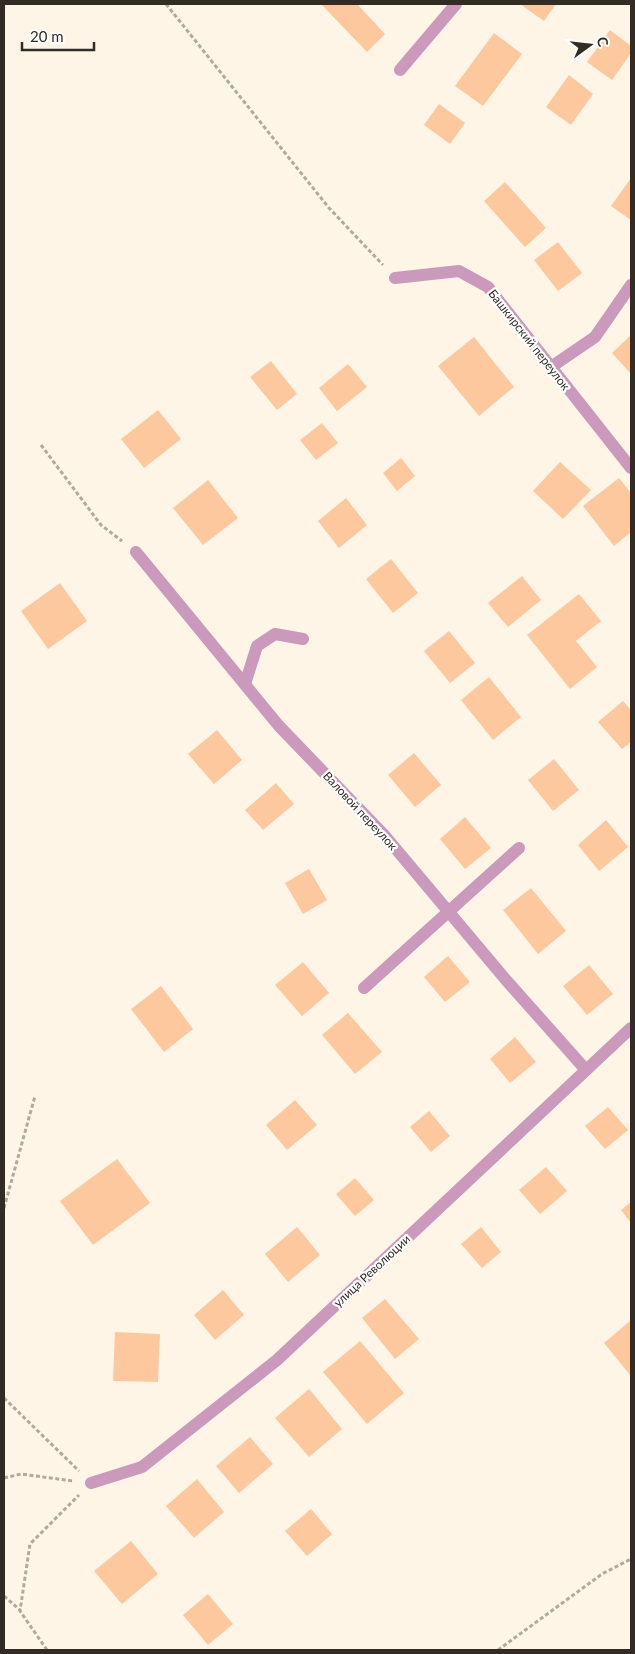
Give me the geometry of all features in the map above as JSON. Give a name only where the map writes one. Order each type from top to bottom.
[{"type":"street","points":[[400,70],[456,4]]},
{"type":"street","name":"Башкирский переулок","points":[[395,278],[458,272],[488,287],[631,468]]},
{"type":"street","points":[[551,367],[595,337],[631,285]]},
{"type":"street","name":"Валовой переулок","points":[[136,552],[279,726],[385,836],[506,980],[586,1070]]},
{"type":"street","points":[[245,684],[256,646],[275,634],[303,639]]},
{"type":"street","points":[[364,988],[519,848]]},
{"type":"street","name":"улица Революции","points":[[91,1483],[142,1467],[277,1360],[631,1028]]},
{"type":"path","points":[[166,4],[329,208],[395,278]]},
{"type":"path","points":[[41,445],[100,525],[136,552]]},
{"type":"path","points":[[4,1208],[35,1096]]},
{"type":"path","points":[[4,1398],[91,1483]]},
{"type":"path","points":[[4,1478],[21,1474],[91,1483]]},
{"type":"path","points":[[20,1610],[30,1544],[91,1483]]},
{"type":"path","points":[[498,1650],[602,1574],[631,1559]]},
{"type":"path","points":[[4,1596],[20,1610],[47,1650]]},
{"type":"building","points":[[321,4],[357,4],[385,34],[367,52]]},
{"type":"building","points":[[520,4],[556,4],[544,21]]},
{"type":"building","points":[[610,30],[631,46],[631,53],[612,80],[587,62]]},
{"type":"building","points":[[494,33],[522,54],[483,106],[455,86]]},
{"type":"building","points":[[569,75],[593,94],[571,125],[546,107]]},
{"type":"building","points":[[439,104],[465,123],[450,144],[424,125]]},
{"type":"building","points":[[631,178],[631,220],[611,206]]},
{"type":"building","points":[[505,182],[546,228],[525,247],[484,201]]},
{"type":"building","points":[[558,242],[582,273],[558,291],[534,260]]},
{"type":"building","points":[[631,335],[631,374],[612,353]]},
{"type":"building","points":[[474,337],[514,387],[479,416],[438,366]]},
{"type":"building","points":[[271,361],[297,394],[277,410],[250,377]]},
{"type":"building","points":[[348,364],[367,387],[337,411],[319,388]]},
{"type":"building","points":[[158,410],[181,439],[144,468],[121,439]]},
{"type":"building","points":[[322,423],[338,443],[316,460],[300,440]]},
{"type":"building","points":[[401,458],[415,476],[397,491],[383,473]]},
{"type":"building","points":[[560,462],[591,490],[563,519],[533,491]]},
{"type":"building","points":[[619,478],[631,493],[631,532],[614,546],[583,506]]},
{"type":"building","points":[[208,480],[238,518],[203,545],[173,508]]},
{"type":"building","points":[[346,498],[367,525],[339,548],[318,521]]},
{"type":"building","points":[[391,559],[418,593],[393,613],[366,579]]},
{"type":"building","points":[[522,576],[541,600],[508,627],[488,603]]},
{"type":"building","points":[[60,583],[87,621],[48,649],[21,611]]},
{"type":"building","points":[[579,594],[601,621],[576,641],[597,667],[570,689],[527,635]]},
{"type":"building","points":[[449,631],[475,663],[450,683],[424,651]]},
{"type":"building","points":[[489,677],[521,717],[493,740],[461,700]]},
{"type":"building","points":[[623,701],[631,710],[631,742],[622,749],[598,722]]},
{"type":"building","points":[[217,730],[242,760],[214,784],[188,754]]},
{"type":"building","points":[[414,753],[441,785],[415,807],[388,775]]},
{"type":"building","points":[[554,759],[579,790],[553,811],[528,780]]},
{"type":"building","points":[[276,783],[294,804],[263,830],[245,810]]},
{"type":"building","points":[[465,817],[491,848],[465,869],[440,839]]},
{"type":"building","points":[[606,820],[628,847],[599,871],[578,845]]},
{"type":"building","points":[[309,869],[327,900],[303,914],[285,883]]},
{"type":"building","points":[[531,888],[566,931],[538,954],[503,910]]},
{"type":"building","points":[[448,956],[470,982],[445,1002],[424,977]]},
{"type":"building","points":[[303,962],[329,993],[302,1016],[275,985]]},
{"type":"building","points":[[589,965],[613,994],[587,1015],[563,986]]},
{"type":"building","points":[[161,986],[193,1029],[164,1052],[131,1009]]},
{"type":"building","points":[[348,1013],[382,1052],[355,1074],[322,1035]]},
{"type":"building","points":[[515,1037],[536,1062],[510,1083],[490,1059]]},
{"type":"building","points":[[295,1100],[317,1125],[287,1150],[266,1125]]},
{"type":"building","points":[[608,1107],[628,1130],[605,1149],[585,1126]]},
{"type":"building","points":[[429,1111],[450,1136],[431,1152],[410,1127]]},
{"type":"building","points":[[117,1159],[150,1203],[93,1245],[60,1201]]},
{"type":"building","points":[[546,1167],[567,1191],[540,1214],[519,1190]]},
{"type":"building","points":[[355,1178],[374,1200],[355,1216],[336,1194]]},
{"type":"building","points":[[631,1202],[631,1223],[621,1210]]},
{"type":"building","points":[[297,1227],[320,1255],[288,1282],[265,1254]]},
{"type":"building","points":[[481,1227],[501,1252],[482,1268],[461,1244]]},
{"type":"building","points":[[223,1290],[244,1315],[215,1340],[194,1315]]},
{"type":"building","points":[[385,1299],[419,1339],[395,1359],[362,1318]]},
{"type":"building","points":[[631,1322],[631,1376],[604,1343]]},
{"type":"building","points":[[115,1332],[160,1334],[158,1382],[113,1381]]},
{"type":"building","points":[[360,1341],[404,1393],[367,1424],[323,1372]]},
{"type":"building","points":[[309,1389],[342,1429],[309,1457],[275,1418]]},
{"type":"building","points":[[250,1437],[273,1464],[239,1493],[216,1466]]},
{"type":"building","points":[[197,1479],[224,1512],[194,1538],[166,1506]]},
{"type":"building","points":[[311,1509],[332,1534],[307,1556],[285,1531]]},
{"type":"building","points":[[131,1541],[158,1574],[122,1604],[94,1571]]},
{"type":"building","points":[[208,1594],[233,1624],[208,1645],[183,1615]]}]
